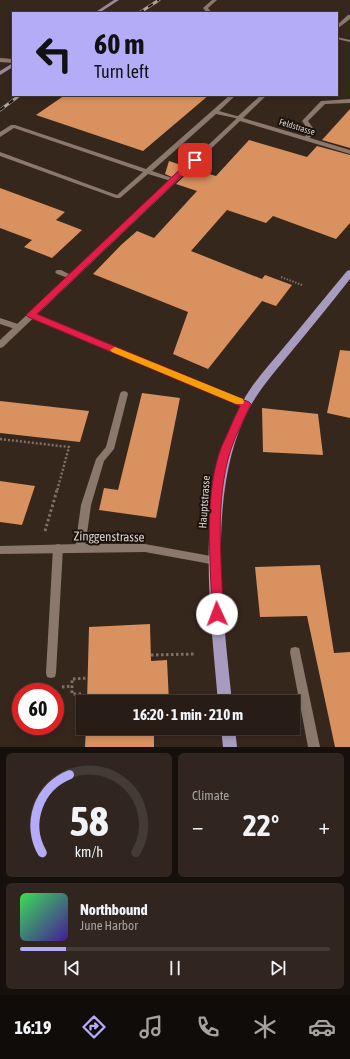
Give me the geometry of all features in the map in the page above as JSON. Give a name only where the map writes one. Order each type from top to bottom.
[{"type":"main road","name":"Hauptstrasse","points":[[224,695],[218,627],[216,497],[220,471],[226,448],[246,404],[260,382],[350,273]]},
{"type":"main road","points":[[229,735],[230,747]]},
{"type":"street","points":[[98,12],[117,0]]},
{"type":"street","points":[[209,12],[205,8],[215,0]]},
{"type":"street","points":[[338,27],[350,16]]},
{"type":"street","points":[[338,38],[350,41]]},
{"type":"street","points":[[0,60],[12,61]]},
{"type":"street","points":[[0,73],[12,66]]},
{"type":"street","points":[[0,154],[118,197],[232,96]]},
{"type":"street","points":[[0,345],[263,96]]},
{"type":"street","points":[[306,139],[312,131],[305,121],[323,102],[350,101]]},
{"type":"street","name":"Feldstrasse","points":[[215,112],[350,152]]},
{"type":"street","points":[[0,135],[13,126],[173,180]]},
{"type":"street","points":[[59,272],[71,277]]},
{"type":"street","points":[[31,315],[246,404]]},
{"type":"street","points":[[0,321],[18,327]]},
{"type":"street","points":[[80,548],[86,505],[100,459],[110,449],[124,394]]},
{"type":"street","points":[[51,673],[58,548]]},
{"type":"street","name":"Zinggenstrasse","points":[[0,550],[145,548],[216,561]]},
{"type":"street","points":[[295,652],[314,747]]},
{"type":"path","points":[[281,277],[302,285]]},
{"type":"path","points":[[0,439],[69,447],[40,549]]},
{"type":"path","points":[[151,655],[194,654]]},
{"type":"path","points":[[83,695],[72,694],[72,679],[88,678]]},
{"type":"building","points":[[64,96],[208,96],[143,151],[36,115]]},
{"type":"building","points":[[350,109],[350,148],[322,140]]},
{"type":"building","points":[[249,140],[307,157],[317,146],[350,155],[350,223],[336,239],[273,216],[266,223],[227,210],[191,251],[262,279],[265,275],[292,285],[276,306],[262,301],[208,369],[173,354],[188,312],[93,274],[137,231],[154,238],[197,191],[176,184],[192,169],[216,176]]},
{"type":"building","points":[[169,161],[184,166],[172,177],[165,174]]},
{"type":"building","points":[[0,188],[65,212],[56,220],[82,230],[52,258],[24,247],[32,240],[0,228]]},
{"type":"building","points":[[340,350],[350,351],[350,418],[327,413]]},
{"type":"building","points":[[142,393],[180,398],[156,518],[99,510],[104,488],[118,490]]},
{"type":"building","points":[[0,401],[89,411],[80,442],[0,433]]},
{"type":"building","points":[[262,408],[318,414],[323,455],[263,452]]},
{"type":"building","points":[[0,481],[35,486],[22,525],[0,522]]},
{"type":"building","points":[[320,565],[334,653],[350,652],[350,747],[335,747],[307,616],[260,617],[255,567]]},
{"type":"building","points":[[150,624],[151,661],[167,660],[169,695],[87,695],[89,627]]},
{"type":"building","points":[[86,735],[154,735],[154,747],[85,747]]},
{"type":"railway","points":[[141,12],[159,0]]},
{"type":"railway","points":[[0,110],[19,96]]},
{"type":"slow traffic","points":[[115,350],[239,402]]},
{"type":"route","points":[[195,160],[31,315],[246,404],[226,448],[220,471],[216,497],[215,528],[217,614]]}]
